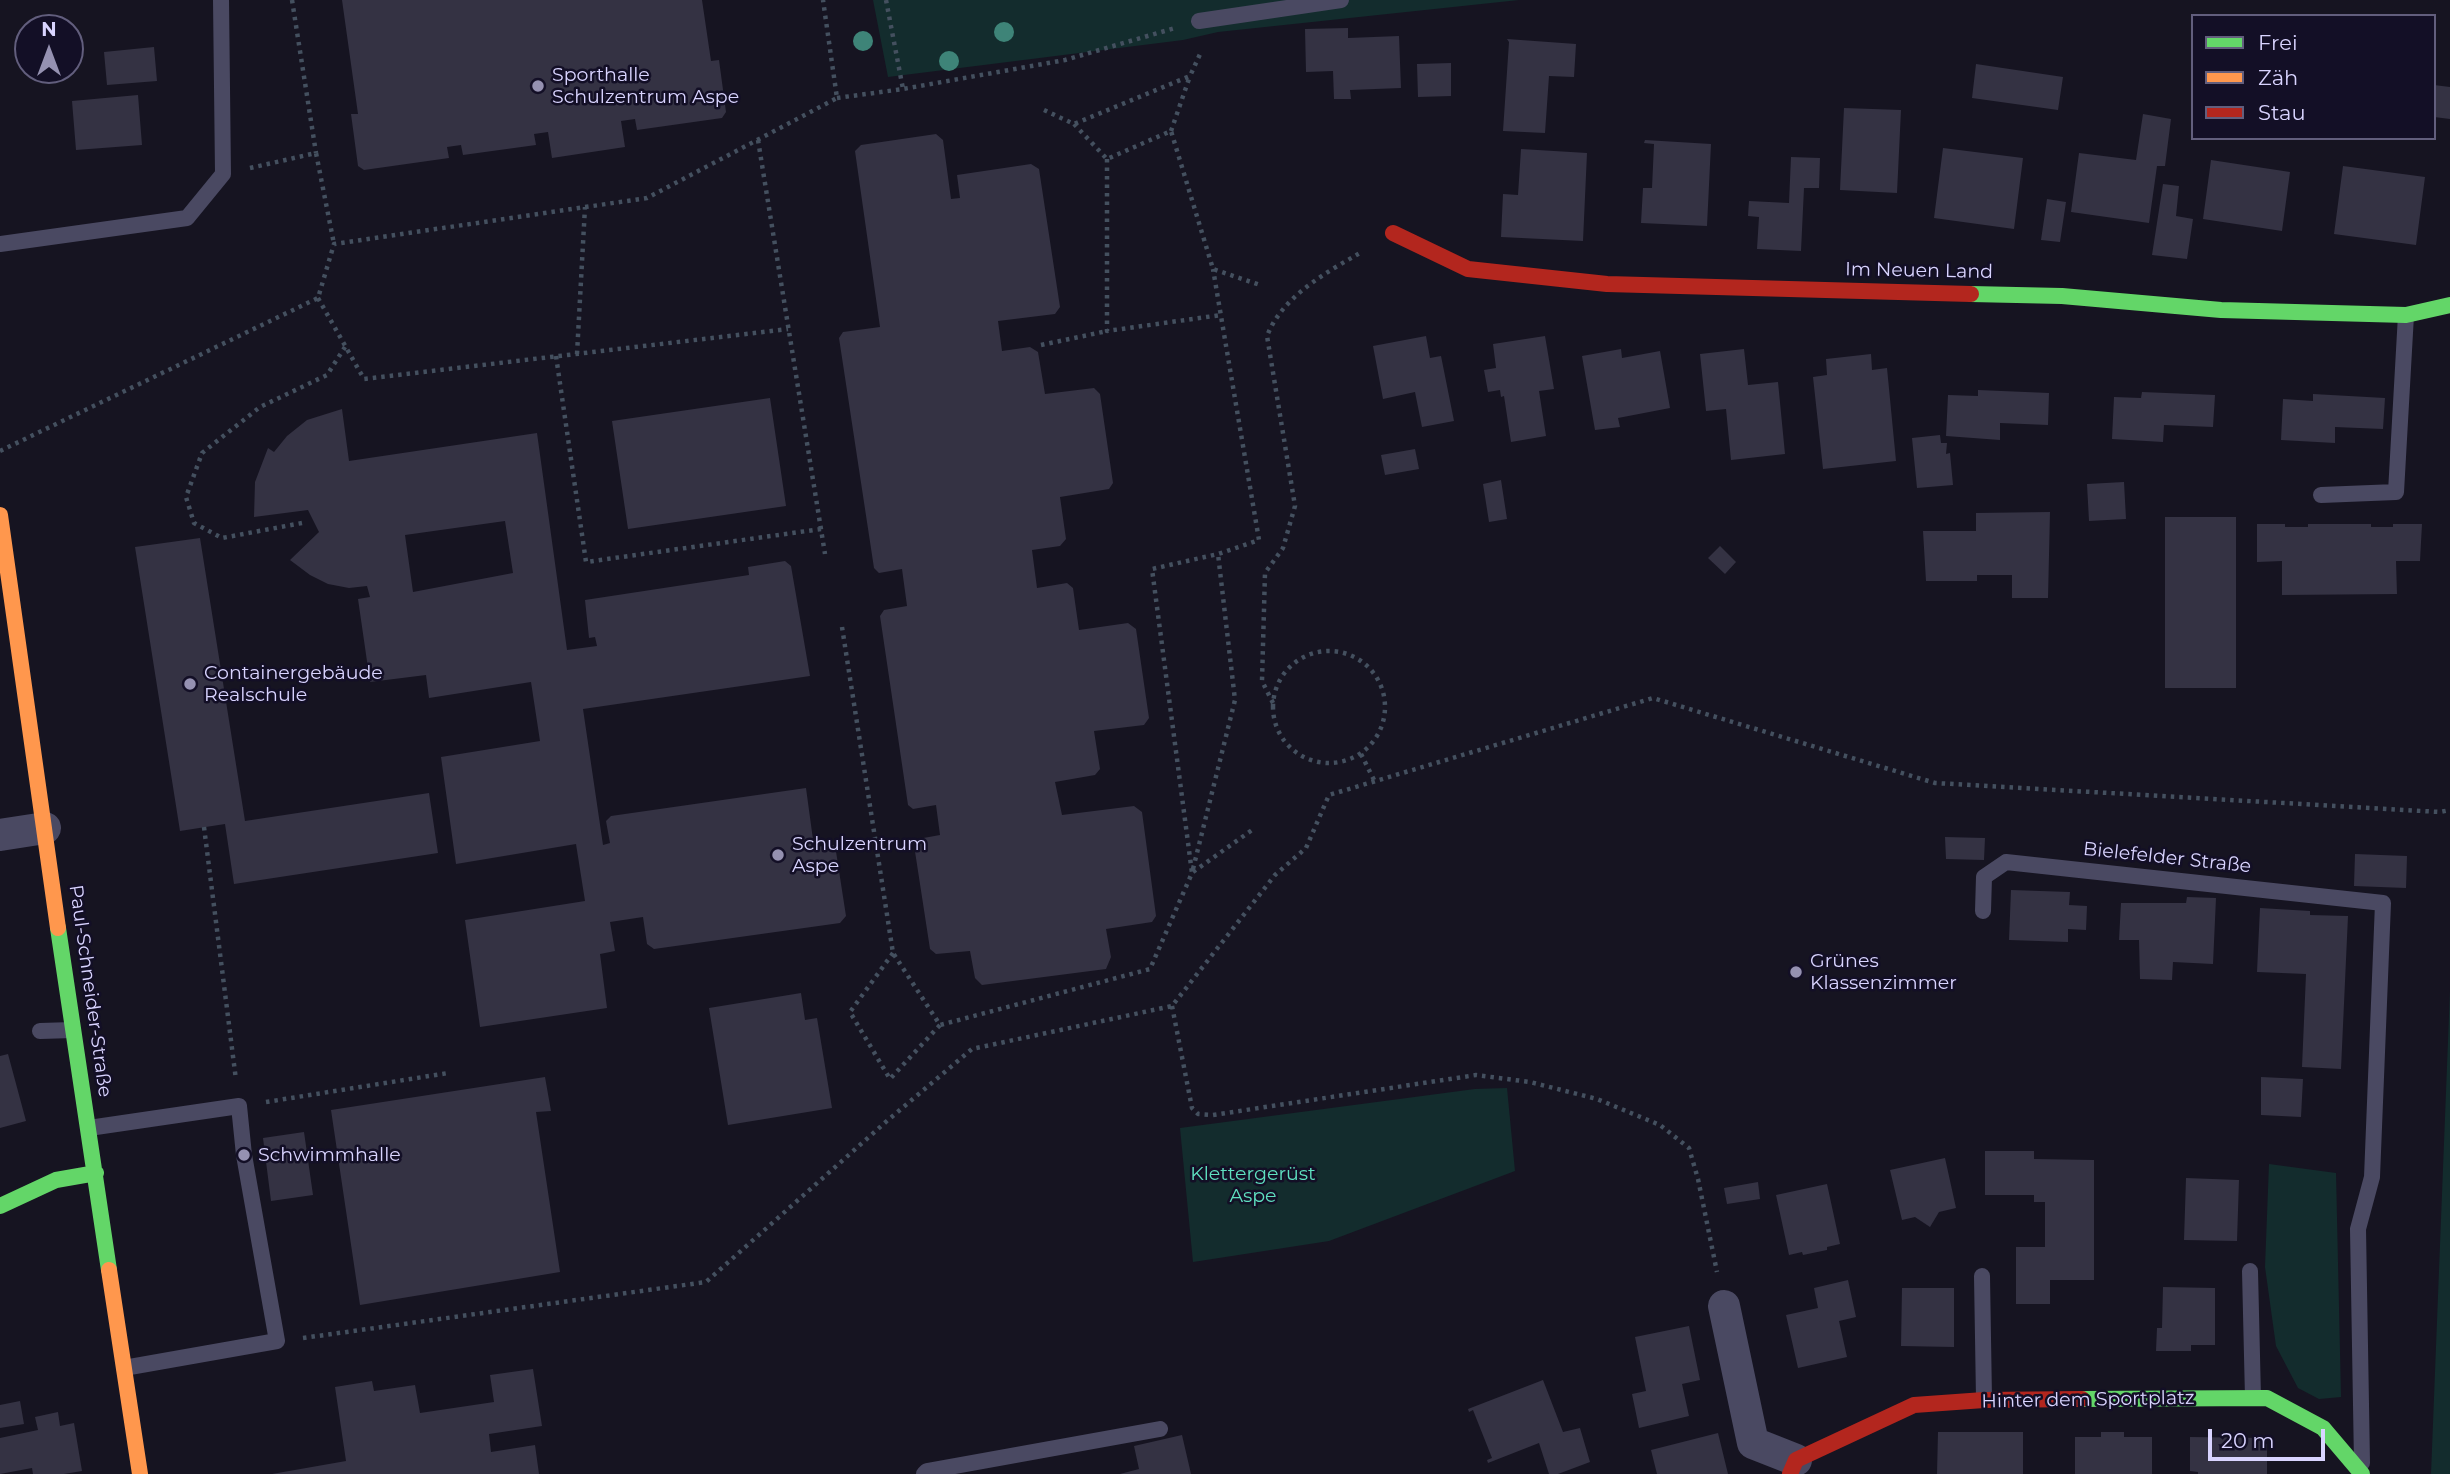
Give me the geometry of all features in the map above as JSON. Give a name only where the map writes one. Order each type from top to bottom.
[{"type":"street","name":"Im Neuen Land","points":[[1393,233],[1468,270],[1608,284],[2062,296],[2221,310],[2406,315],[2450,305]]},
{"type":"street","name":"Paul-Schneider-Straße","points":[[0,515],[73,1030],[140,1474]]},
{"type":"street","points":[[0,835],[45,828]]},
{"type":"street","points":[[0,1206],[56,1180],[96,1173]]},
{"type":"street","name":"Hinter dem Sportplatz","points":[[1724,1306],[1753,1443],[1793,1467],[1914,1405],[1984,1400],[2267,1398],[2323,1428],[2362,1473]]},
{"type":"lane","points":[[0,244],[187,218],[223,174],[221,0]]},
{"type":"lane","points":[[1199,22],[1341,0]]},
{"type":"lane","points":[[2321,495],[2396,492],[2406,315]]},
{"type":"lane","name":"Bielefelder Straße","points":[[1983,911],[1984,877],[2006,862],[2384,902],[2372,1177],[2358,1229],[2362,1473]]},
{"type":"lane","points":[[40,1031],[73,1030]]},
{"type":"lane","points":[[89,1128],[239,1106],[244,1155],[277,1341],[124,1368]]},
{"type":"lane","points":[[2250,1271],[2253,1398]]},
{"type":"lane","points":[[1982,1276],[1984,1400]]},
{"type":"lane","points":[[924,1474],[927,1471],[1160,1429]]},
{"type":"path","points":[[292,0],[316,153],[334,243],[318,298],[364,379],[788,329]]},
{"type":"path","points":[[823,0],[837,98]]},
{"type":"path","points":[[886,0],[903,89]]},
{"type":"path","points":[[334,243],[648,198],[837,98],[1065,60],[1199,22]]},
{"type":"path","points":[[1192,873],[1152,569],[1218,554],[1259,540],[1213,269],[1171,131],[1201,52]]},
{"type":"path","points":[[1074,124],[1191,76]]},
{"type":"path","points":[[1044,110],[1074,124],[1107,159],[1107,331]]},
{"type":"path","points":[[1107,159],[1171,131]]},
{"type":"path","points":[[758,140],[825,554]]},
{"type":"path","points":[[223,174],[316,153]]},
{"type":"path","points":[[578,354],[585,207]]},
{"type":"path","points":[[1273,703],[1262,681],[1265,573],[1283,548],[1295,506],[1267,336],[1274,318],[1320,277],[1393,233]]},
{"type":"path","points":[[1213,269],[1260,285]]},
{"type":"path","points":[[0,452],[318,298]]},
{"type":"path","points":[[1041,345],[1107,331],[1221,315]]},
{"type":"path","points":[[302,523],[222,538],[194,523],[186,497],[202,453],[260,407],[327,375],[345,347]]},
{"type":"path","points":[[556,356],[586,562],[821,528]]},
{"type":"path","points":[[893,953],[850,1012],[890,1079],[940,1025],[1150,969],[1192,873],[1234,700],[1218,554]]},
{"type":"path","points":[[842,626],[893,953],[940,1025]]},
{"type":"path","points":[[1321,651],[1339,651],[1357,658],[1372,670],[1382,686],[1386,705],[1383,723],[1375,740],[1361,754],[1345,761],[1327,763],[1309,760],[1293,751],[1281,737],[1275,721],[1273,703],[1277,684],[1288,669],[1303,657],[1321,651]]},
{"type":"path","points":[[277,1341],[706,1282],[972,1049],[1172,1006],[1275,875],[1306,848],[1329,795],[1653,698],[1935,783],[2440,812],[2450,810]]},
{"type":"path","points":[[1361,754],[1375,782]]},
{"type":"path","points":[[204,827],[239,1106],[448,1073]]},
{"type":"path","points":[[1192,873],[1252,830]]},
{"type":"path","points":[[1172,1006],[1192,1108],[1198,1114],[1213,1115],[1476,1075],[1530,1082],[1597,1099],[1660,1125],[1689,1148],[1724,1306]]},
{"type":"green space","points":[[873,0],[1519,0],[1218,32],[1183,40],[888,77]]},
{"type":"green space","points":[[2450,990],[2450,1474],[2431,1474]]},
{"type":"green space","name":"Klettergerüst Aspe","points":[[1507,1088],[1515,1171],[1329,1241],[1193,1262],[1180,1128],[1475,1089]]},
{"type":"green space","points":[[2269,1164],[2336,1173],[2341,1397],[2319,1399],[2298,1388],[2276,1346],[2265,1267]]},
{"type":"building","name":"Sporthalle Schulzentrum Aspe","points":[[342,0],[702,0],[711,61],[719,60],[726,112],[722,118],[637,130],[635,119],[621,121],[625,147],[552,158],[548,132],[534,134],[536,145],[463,155],[461,145],[447,147],[449,158],[364,170],[358,166],[351,114],[358,114]]},
{"type":"building","points":[[1348,28],[1348,38],[1399,36],[1401,88],[1350,90],[1351,99],[1334,99],[1333,71],[1306,72],[1305,29]]},
{"type":"building","points":[[1507,39],[1576,44],[1574,77],[1549,76],[1545,133],[1503,131],[1509,42]]},
{"type":"building","points":[[154,47],[157,81],[107,85],[104,52]]},
{"type":"building","points":[[1451,63],[1451,96],[1418,97],[1417,64]]},
{"type":"building","points":[[1976,64],[2063,77],[2058,110],[1972,98]]},
{"type":"building","points":[[2436,85],[2450,87],[2450,119],[2436,117]]},
{"type":"building","points":[[138,95],[142,145],[76,150],[72,101]]},
{"type":"building","points":[[1844,108],[1901,110],[1897,193],[1840,190]]},
{"type":"building","points":[[2143,114],[2171,119],[2165,166],[2157,166],[2149,223],[2071,212],[2079,153],[2136,160]]},
{"type":"building","points":[[936,134],[943,140],[951,199],[960,198],[957,175],[1031,164],[1039,169],[1060,307],[1055,314],[998,321],[1002,351],[1030,347],[1038,352],[1045,394],[1094,388],[1100,394],[1113,483],[1109,489],[1060,497],[1066,539],[1060,546],[1032,550],[1037,588],[1067,583],[1073,588],[1079,630],[1128,623],[1136,629],[1149,718],[1144,725],[1094,731],[1100,769],[1095,775],[1055,782],[1062,815],[1134,806],[1142,812],[1156,916],[1152,922],[1106,929],[1111,957],[1106,969],[982,985],[975,978],[970,951],[936,954],[930,949],[914,845],[918,839],[940,835],[936,805],[913,809],[908,805],[880,616],[884,610],[907,606],[902,569],[879,573],[874,568],[839,338],[843,332],[880,327],[855,151],[861,145]]},
{"type":"building","points":[[1645,140],[1711,144],[1707,226],[1641,223],[1643,188],[1652,188],[1654,144],[1644,143]]},
{"type":"building","points":[[1943,148],[2023,158],[2014,229],[1934,218]]},
{"type":"building","points":[[1521,149],[1587,153],[1583,241],[1501,237],[1503,194],[1518,195]]},
{"type":"building","points":[[1791,157],[1820,158],[1819,188],[1804,188],[1801,251],[1757,249],[1759,217],[1748,216],[1749,201],[1789,203]]},
{"type":"building","points":[[2211,160],[2290,172],[2282,231],[2203,219]]},
{"type":"building","points":[[2343,166],[2425,177],[2416,245],[2334,234]]},
{"type":"building","points":[[2163,184],[2179,186],[2176,216],[2193,219],[2187,259],[2152,255]]},
{"type":"building","points":[[2047,199],[2066,202],[2060,242],[2041,240]]},
{"type":"building","points":[[1426,336],[1430,358],[1441,356],[1454,421],[1422,427],[1415,392],[1383,399],[1373,346]]},
{"type":"building","points":[[1545,336],[1554,389],[1539,391],[1546,436],[1511,442],[1504,396],[1501,397],[1500,390],[1488,392],[1484,370],[1496,368],[1493,344]]},
{"type":"building","points":[[1621,349],[1622,358],[1660,351],[1670,408],[1618,418],[1620,427],[1595,430],[1582,356]]},
{"type":"building","points":[[1744,349],[1748,385],[1778,382],[1785,454],[1731,460],[1726,409],[1706,411],[1700,354]]},
{"type":"building","points":[[1871,354],[1872,370],[1887,368],[1896,461],[1823,469],[1813,377],[1827,375],[1826,359]]},
{"type":"building","points":[[1978,390],[2049,393],[2048,425],[2000,423],[2000,440],[1946,436],[1948,395],[1978,396]]},
{"type":"building","points":[[2142,392],[2215,395],[2213,427],[2164,425],[2163,442],[2112,439],[2114,397],[2141,398]]},
{"type":"building","points":[[2313,394],[2385,398],[2383,429],[2335,427],[2335,443],[2281,440],[2283,399],[2313,401]]},
{"type":"building","points":[[770,398],[786,506],[628,529],[612,421]]},
{"type":"building","points":[[342,409],[349,461],[537,433],[567,650],[597,646],[595,637],[589,638],[585,600],[749,575],[748,567],[785,561],[791,566],[810,676],[583,709],[603,845],[610,843],[606,821],[611,816],[806,788],[814,847],[835,845],[846,916],[840,923],[654,949],[647,944],[643,917],[610,922],[615,951],[600,954],[607,1008],[480,1027],[465,920],[585,901],[576,844],[456,864],[441,757],[540,741],[531,682],[429,698],[426,675],[370,682],[358,599],[370,597],[367,586],[349,588],[328,584],[290,560],[319,532],[308,510],[254,517],[255,482],[268,448],[274,452],[287,436],[307,420]],"holes":[[[505,521],[513,573],[413,592],[405,535]]]},
{"type":"building","points":[[1940,435],[1941,443],[1947,443],[1946,454],[1950,453],[1953,485],[1917,488],[1912,438]]},
{"type":"building","points":[[1415,449],[1419,469],[1385,475],[1381,455]]},
{"type":"building","points":[[1501,480],[1507,519],[1489,522],[1483,484]]},
{"type":"building","points":[[2124,482],[2126,519],[2089,521],[2087,484]]},
{"type":"building","points":[[2050,512],[2048,598],[2012,598],[2012,575],[1977,575],[1977,581],[1926,581],[1923,531],[1976,531],[1976,513]]},
{"type":"building","points":[[2165,517],[2236,517],[2236,688],[2165,688]]},
{"type":"building","points":[[2257,524],[2308,527],[2308,524],[2371,524],[2371,527],[2393,527],[2393,524],[2422,524],[2420,561],[2396,561],[2397,594],[2282,595],[2282,561],[2257,562]]},
{"type":"building","name":"Containergebäude Realschule","points":[[200,538],[245,821],[429,793],[438,853],[234,884],[225,824],[180,831],[135,547]]},
{"type":"building","points":[[1720,546],[1736,562],[1725,574],[1708,558]]},
{"type":"building","points":[[1945,837],[1985,838],[1984,860],[1946,859]]},
{"type":"building","points":[[2355,854],[2407,856],[2406,888],[2354,886]]},
{"type":"building","points":[[2011,890],[2070,892],[2069,905],[2087,906],[2086,930],[2068,929],[2068,942],[2009,940]]},
{"type":"building","points":[[2187,897],[2216,898],[2213,964],[2173,962],[2172,980],[2140,979],[2139,940],[2119,940],[2121,903],[2186,903]]},
{"type":"building","points":[[2260,908],[2310,911],[2310,915],[2348,916],[2341,1069],[2302,1067],[2306,974],[2257,972]]},
{"type":"building","points":[[801,993],[805,1020],[817,1018],[832,1108],[728,1125],[709,1008]]},
{"type":"building","points":[[8,1054],[26,1121],[0,1128],[0,1056]]},
{"type":"building","points":[[545,1077],[551,1111],[536,1112],[560,1272],[360,1305],[331,1110]]},
{"type":"building","points":[[2261,1077],[2303,1079],[2301,1117],[2261,1115]]},
{"type":"building","points":[[304,1132],[313,1195],[271,1201],[263,1138]]},
{"type":"building","points":[[1985,1151],[2034,1151],[2034,1159],[2094,1160],[2094,1280],[2050,1280],[2050,1304],[2016,1304],[2016,1247],[2045,1247],[2045,1202],[2034,1202],[2034,1195],[1985,1195]]},
{"type":"building","points":[[1945,1158],[1956,1208],[1939,1212],[1930,1227],[1915,1217],[1902,1220],[1890,1170]]},
{"type":"building","points":[[2186,1178],[2239,1180],[2237,1241],[2184,1240]]},
{"type":"building","points":[[1758,1182],[1760,1199],[1727,1204],[1724,1188]]},
{"type":"building","points":[[1827,1184],[1840,1244],[1827,1247],[1827,1250],[1789,1255],[1776,1195]]},
{"type":"building","points":[[1848,1280],[1856,1317],[1839,1321],[1847,1357],[1798,1368],[1786,1315],[1818,1308],[1814,1288]]},
{"type":"building","points":[[2163,1287],[2215,1288],[2215,1345],[2191,1345],[2191,1351],[2156,1351],[2157,1328],[2162,1328]]},
{"type":"building","points":[[1902,1288],[1954,1288],[1954,1347],[1901,1346]]},
{"type":"building","points":[[1689,1326],[1700,1380],[1682,1384],[1689,1416],[1639,1428],[1632,1394],[1646,1391],[1635,1337]]},
{"type":"building","points":[[533,1369],[542,1426],[489,1434],[491,1452],[535,1445],[539,1474],[272,1474],[346,1461],[335,1387],[372,1381],[374,1391],[415,1385],[420,1413],[494,1402],[490,1375]]},
{"type":"building","points":[[1543,1380],[1563,1432],[1580,1428],[1590,1462],[1558,1474],[1549,1474],[1539,1443],[1488,1463],[1487,1460],[1492,1458],[1473,1410],[1469,1412],[1468,1409]]},
{"type":"building","points":[[20,1401],[24,1424],[0,1428],[0,1405]]},
{"type":"building","points":[[58,1412],[60,1426],[74,1423],[82,1471],[33,1474],[32,1468],[0,1474],[0,1438],[38,1430],[35,1417]]},
{"type":"building","points":[[1938,1432],[2023,1432],[2023,1474],[1937,1474]]},
{"type":"building","points":[[2101,1432],[2124,1432],[2124,1437],[2152,1437],[2152,1474],[2075,1474],[2075,1437],[2101,1437]]},
{"type":"building","points":[[1718,1433],[1728,1474],[1657,1474],[1651,1450]]},
{"type":"building","points":[[1182,1435],[1191,1474],[1120,1474],[1139,1469],[1134,1446]]},
{"type":"building","points":[[2190,1437],[2267,1438],[2267,1474],[2198,1474],[2190,1471]]},
{"type":"traffic: fast","points":[[1971,294],[2062,296],[2221,310],[2406,315],[2450,305]]},
{"type":"traffic: fast","points":[[58,928],[109,1270]]},
{"type":"traffic: fast","points":[[0,1206],[56,1180],[96,1173]]},
{"type":"traffic: fast","points":[[2082,1399],[2267,1398],[2323,1428],[2362,1474]]},
{"type":"traffic: slow","points":[[0,515],[58,928]]},
{"type":"traffic: slow","points":[[109,1270],[140,1474]]},
{"type":"traffic: jam","points":[[1393,233],[1468,269],[1607,284],[1971,294]]},
{"type":"traffic: jam","points":[[1790,1474],[1796,1460],[1914,1405],[1984,1400],[2082,1399]]},
{"type":"place","name":"Sporthalle Schulzentrum Aspe","points":[[538,86]]},
{"type":"place","name":"Containergebäude Realschule","points":[[190,684]]},
{"type":"place","name":"Schulzentrum Aspe","points":[[778,855]]},
{"type":"place","name":"Grünes Klassenzimmer","points":[[1796,972]]},
{"type":"place","name":"Schwimmhalle","points":[[244,1155]]}]
